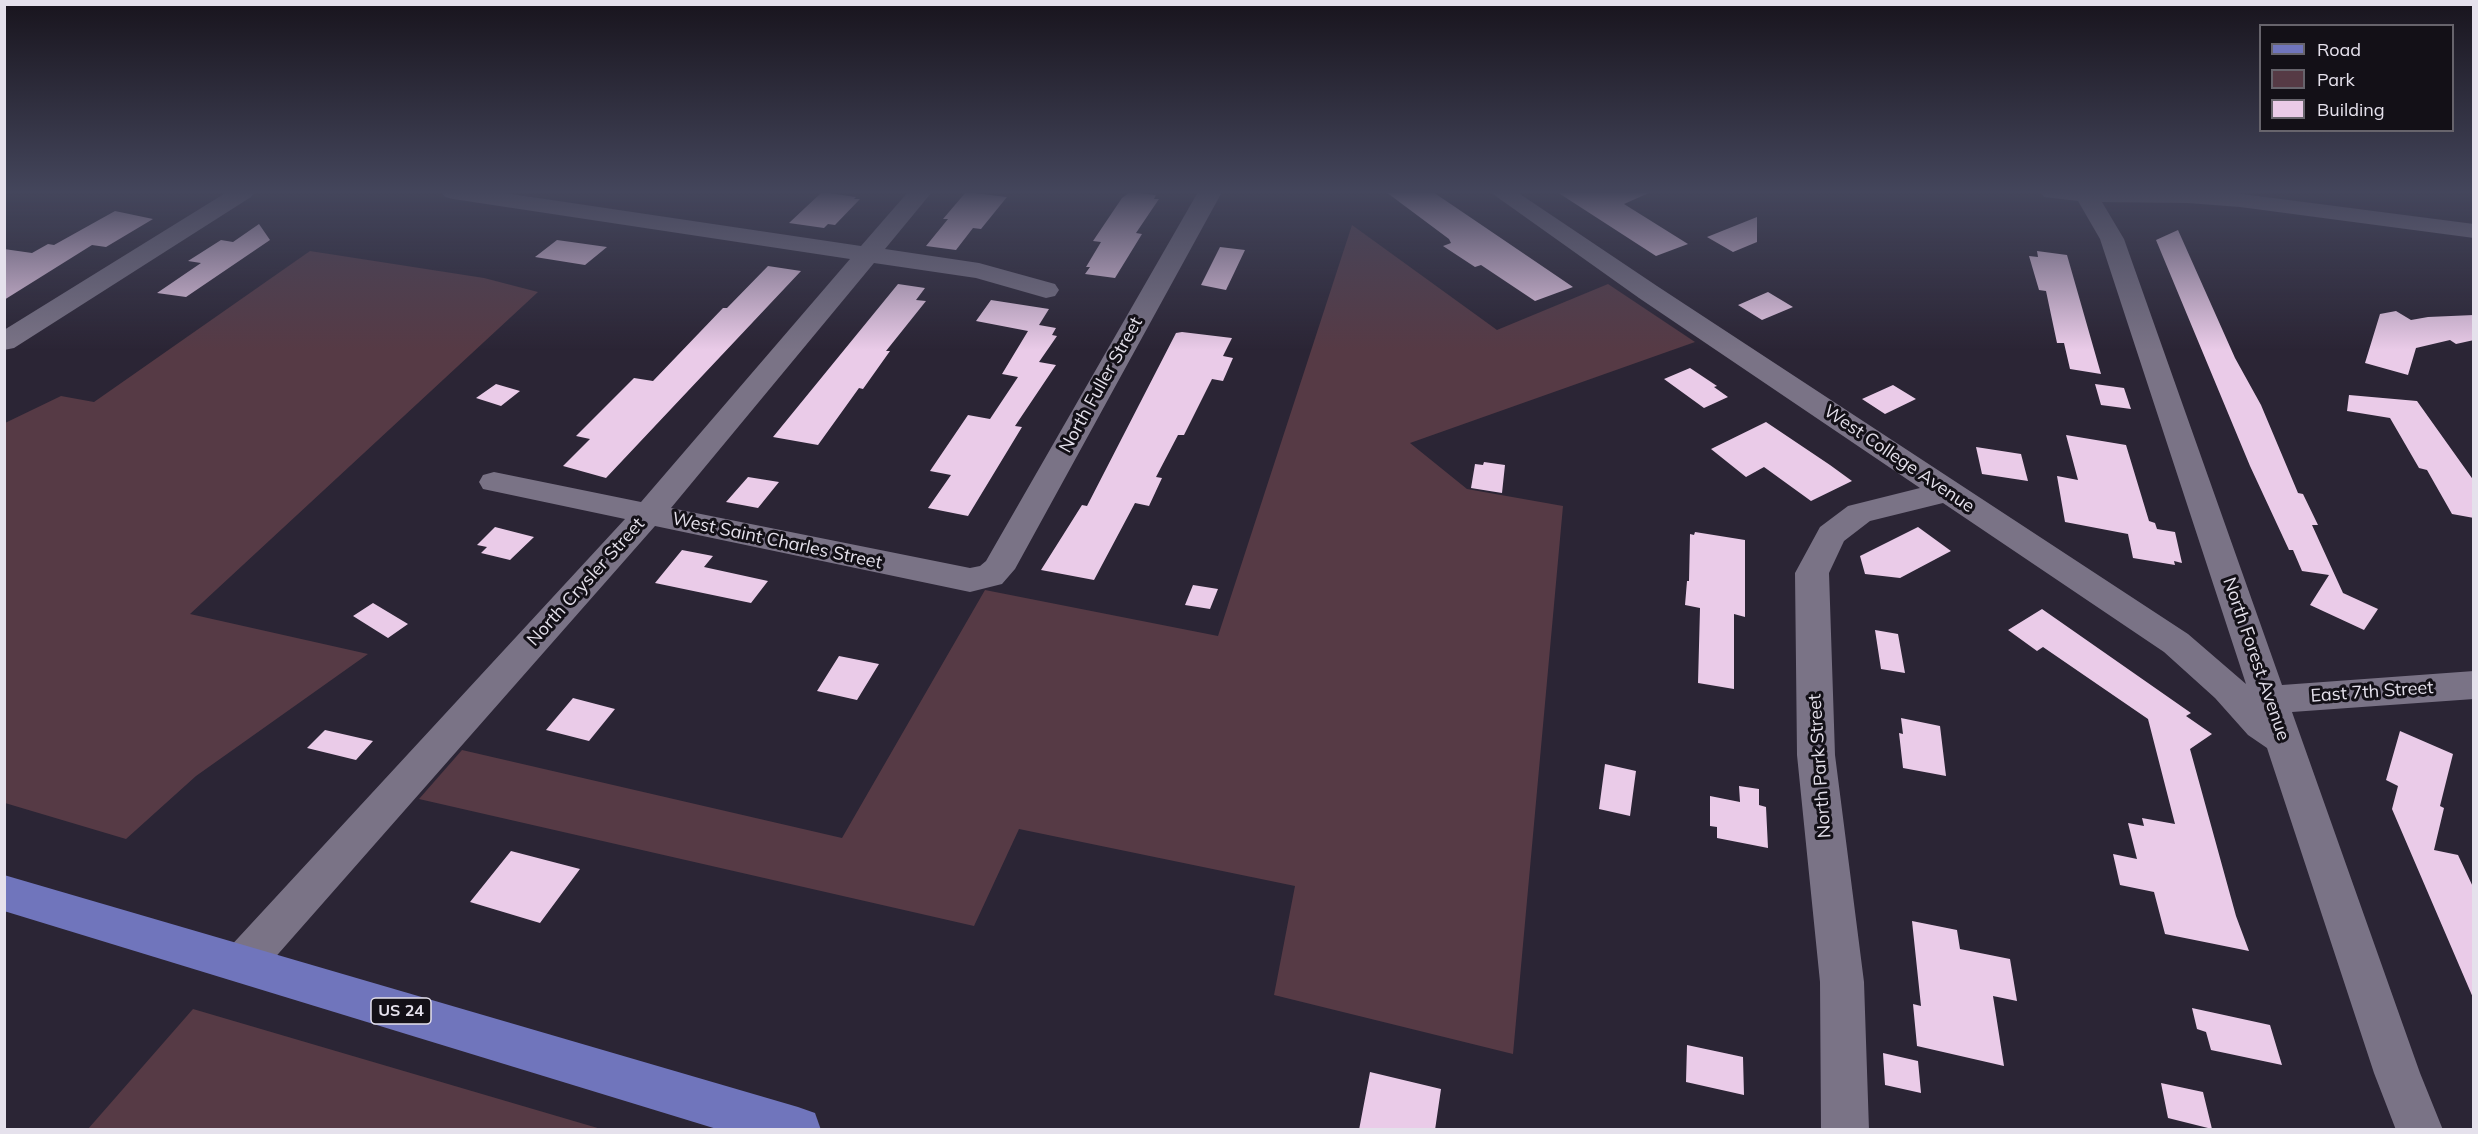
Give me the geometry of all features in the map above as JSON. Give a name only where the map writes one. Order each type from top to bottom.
[{"type":"main road","name":"US 24","points":[[4,893],[798,1130]]},
{"type":"street","points":[[4,342],[159,245]]},
{"type":"street","points":[[817,245],[979,271],[1046,290]]},
{"type":"street","name":"North Crysler Street","points":[[242,964],[648,514],[875,245]]},
{"type":"street","name":"North Fuller Street","points":[[990,576],[998,570],[1180,245]]},
{"type":"street","name":"West College Avenue","points":[[1579,245],[2176,643],[2228,688],[2261,725],[2284,740]]},
{"type":"street","name":"North Forest Avenue","points":[[2114,245],[2397,1073],[2420,1130]]},
{"type":"street","name":"West Saint Charles Street","points":[[494,482],[970,580],[990,576]]},
{"type":"street","name":"North Park Street","points":[[1845,1130],[1842,982],[1816,755],[1812,573],[1831,535],[1859,513],[1949,491]]},
{"type":"street","name":"East 7th Street","points":[[2270,700],[2474,685]]},
{"type":"green space","points":[[1346,245],[1380,245],[1497,330],[1608,284],[1695,342],[1410,443],[1467,489],[1563,506],[1513,1054],[1274,995],[1295,886],[1019,829],[974,926],[419,799],[462,750],[842,838],[985,590],[1218,636]]},
{"type":"green space","points":[[310,251],[484,278],[538,292],[190,614],[368,654],[196,776],[126,839],[5,803],[5,423],[61,396],[94,402]]},
{"type":"green space","points":[[193,1009],[601,1129],[88,1129]]},
{"type":"building","points":[[46,245],[109,245],[106,247],[92,245],[4,300],[4,249],[32,253]]},
{"type":"building","points":[[213,245],[263,245],[186,297],[157,293],[201,263],[188,261]]},
{"type":"building","points":[[551,245],[607,247],[585,265],[535,257]]},
{"type":"building","points":[[927,245],[960,245],[956,250]]},
{"type":"building","points":[[1099,245],[1135,245],[1115,278],[1085,274],[1090,267],[1086,267]]},
{"type":"building","points":[[1511,245],[1573,287],[1535,301],[1481,265],[1475,267],[1443,246]]},
{"type":"building","points":[[1639,245],[1686,245],[1656,256]]},
{"type":"building","points":[[1721,245],[1750,245],[1733,252]]},
{"type":"building","points":[[2158,245],[2185,245],[2235,358],[2261,405],[2298,493],[2303,494],[2318,525],[2312,525],[2343,593],[2378,609],[2364,630],[2310,605],[2329,575],[2302,571],[2293,550],[2289,550],[2250,466]]},
{"type":"building","points":[[1220,247],[1245,250],[1226,290],[1201,285]]},
{"type":"building","points":[[2037,251],[2067,255],[2101,374],[2070,369],[2064,343],[2057,343],[2046,291],[2039,290],[2029,256],[2038,257]]},
{"type":"building","points":[[768,266],[801,271],[606,478],[563,466],[590,439],[576,436],[634,378],[653,381],[723,308],[727,308]]},
{"type":"building","points":[[898,284],[925,288],[916,300],[926,301],[886,351],[890,351],[863,389],[859,388],[818,445],[773,437]]},
{"type":"building","points":[[1768,292],[1793,307],[1762,320],[1738,305]]},
{"type":"building","points":[[991,300],[1049,309],[1039,325],[1056,328],[1052,335],[1057,336],[1039,362],[1056,365],[1015,426],[1022,427],[968,516],[928,508],[951,475],[930,471],[968,415],[990,419],[1018,377],[1002,374],[1028,331],[976,321]]},
{"type":"building","points":[[2396,311],[2411,320],[2474,315],[2474,340],[2456,344],[2450,340],[2416,348],[2408,375],[2365,363],[2380,314]]},
{"type":"building","points":[[1176,333],[1232,338],[1223,356],[1233,358],[1223,381],[1212,379],[1184,435],[1178,435],[1156,477],[1162,478],[1149,506],[1135,503],[1094,580],[1041,570],[1082,505],[1087,506]]},
{"type":"building","points":[[1690,368],[1717,386],[1714,387],[1728,397],[1704,408],[1664,379]]},
{"type":"building","points":[[496,384],[520,391],[501,406],[476,398]]},
{"type":"building","points":[[2095,384],[2124,388],[2131,409],[2101,405]]},
{"type":"building","points":[[1893,385],[1916,399],[1885,414],[1862,399]]},
{"type":"building","points":[[2349,395],[2417,401],[2474,481],[2474,518],[2452,514],[2427,470],[2419,468],[2390,418],[2347,411]]},
{"type":"building","points":[[1766,422],[1852,481],[1811,501],[1764,467],[1746,477],[1711,449]]},
{"type":"building","points":[[2066,435],[2126,445],[2149,521],[2155,523],[2157,529],[2175,532],[2182,563],[2174,561],[2175,565],[2133,558],[2128,534],[2065,522],[2057,476],[2078,480]]},
{"type":"building","points":[[1976,447],[2021,454],[2028,481],[1982,474]]},
{"type":"building","points":[[1484,462],[1505,465],[1502,493],[1471,488],[1475,464],[1483,465]]},
{"type":"building","points":[[748,477],[779,482],[758,508],[726,502]]},
{"type":"building","points":[[495,527],[534,537],[510,560],[481,553],[487,547],[477,545]]},
{"type":"building","points":[[1918,527],[1951,551],[1900,578],[1865,574],[1860,556]]},
{"type":"building","points":[[1695,532],[1745,540],[1745,617],[1734,614],[1734,689],[1698,683],[1700,608],[1685,605],[1687,581],[1689,581],[1690,534],[1694,535]]},
{"type":"building","points":[[682,550],[713,556],[704,567],[768,581],[751,603],[655,583]]},
{"type":"building","points":[[1193,585],[1218,589],[1210,609],[1185,605]]},
{"type":"building","points":[[373,603],[408,624],[388,638],[353,616]]},
{"type":"building","points":[[2042,609],[2191,713],[2186,716],[2212,734],[2190,749],[2236,916],[2249,951],[2165,934],[2154,892],[2120,885],[2113,854],[2137,859],[2128,823],[2144,826],[2142,818],[2175,824],[2148,719],[2043,647],[2037,651],[2008,630]]},
{"type":"building","points":[[1875,630],[1898,634],[1905,673],[1881,669]]},
{"type":"building","points":[[839,656],[879,664],[857,700],[817,691]]},
{"type":"building","points":[[573,698],[615,709],[589,741],[546,730]]},
{"type":"building","points":[[1901,718],[1940,726],[1946,776],[1903,768],[1899,733],[1903,734]]},
{"type":"building","points":[[325,730],[373,741],[356,760],[307,748]]},
{"type":"building","points":[[2400,731],[2453,754],[2440,806],[2444,808],[2434,850],[2458,855],[2474,889],[2474,1000],[2392,809],[2398,786],[2386,780]]},
{"type":"building","points":[[1605,764],[1636,771],[1630,816],[1599,809]]},
{"type":"building","points":[[1739,786],[1759,789],[1759,805],[1766,807],[1768,848],[1717,838],[1717,827],[1710,826],[1710,796],[1740,802]]},
{"type":"building","points":[[511,851],[580,869],[540,923],[470,902]]},
{"type":"building","points":[[1912,921],[1957,930],[1960,949],[2010,959],[2017,1001],[1993,996],[2004,1066],[1917,1046],[1913,1004],[1921,1006]]},
{"type":"building","points":[[2192,1008],[2270,1025],[2282,1065],[2211,1050],[2206,1032],[2197,1029]]},
{"type":"building","points":[[1687,1045],[1743,1057],[1744,1095],[1686,1082]]},
{"type":"building","points":[[1883,1053],[1918,1061],[1921,1093],[1885,1085]]},
{"type":"building","points":[[1370,1072],[1441,1089],[1435,1130],[1359,1130]]},
{"type":"building","points":[[2161,1083],[2203,1092],[2212,1129],[2168,1118]]}]
